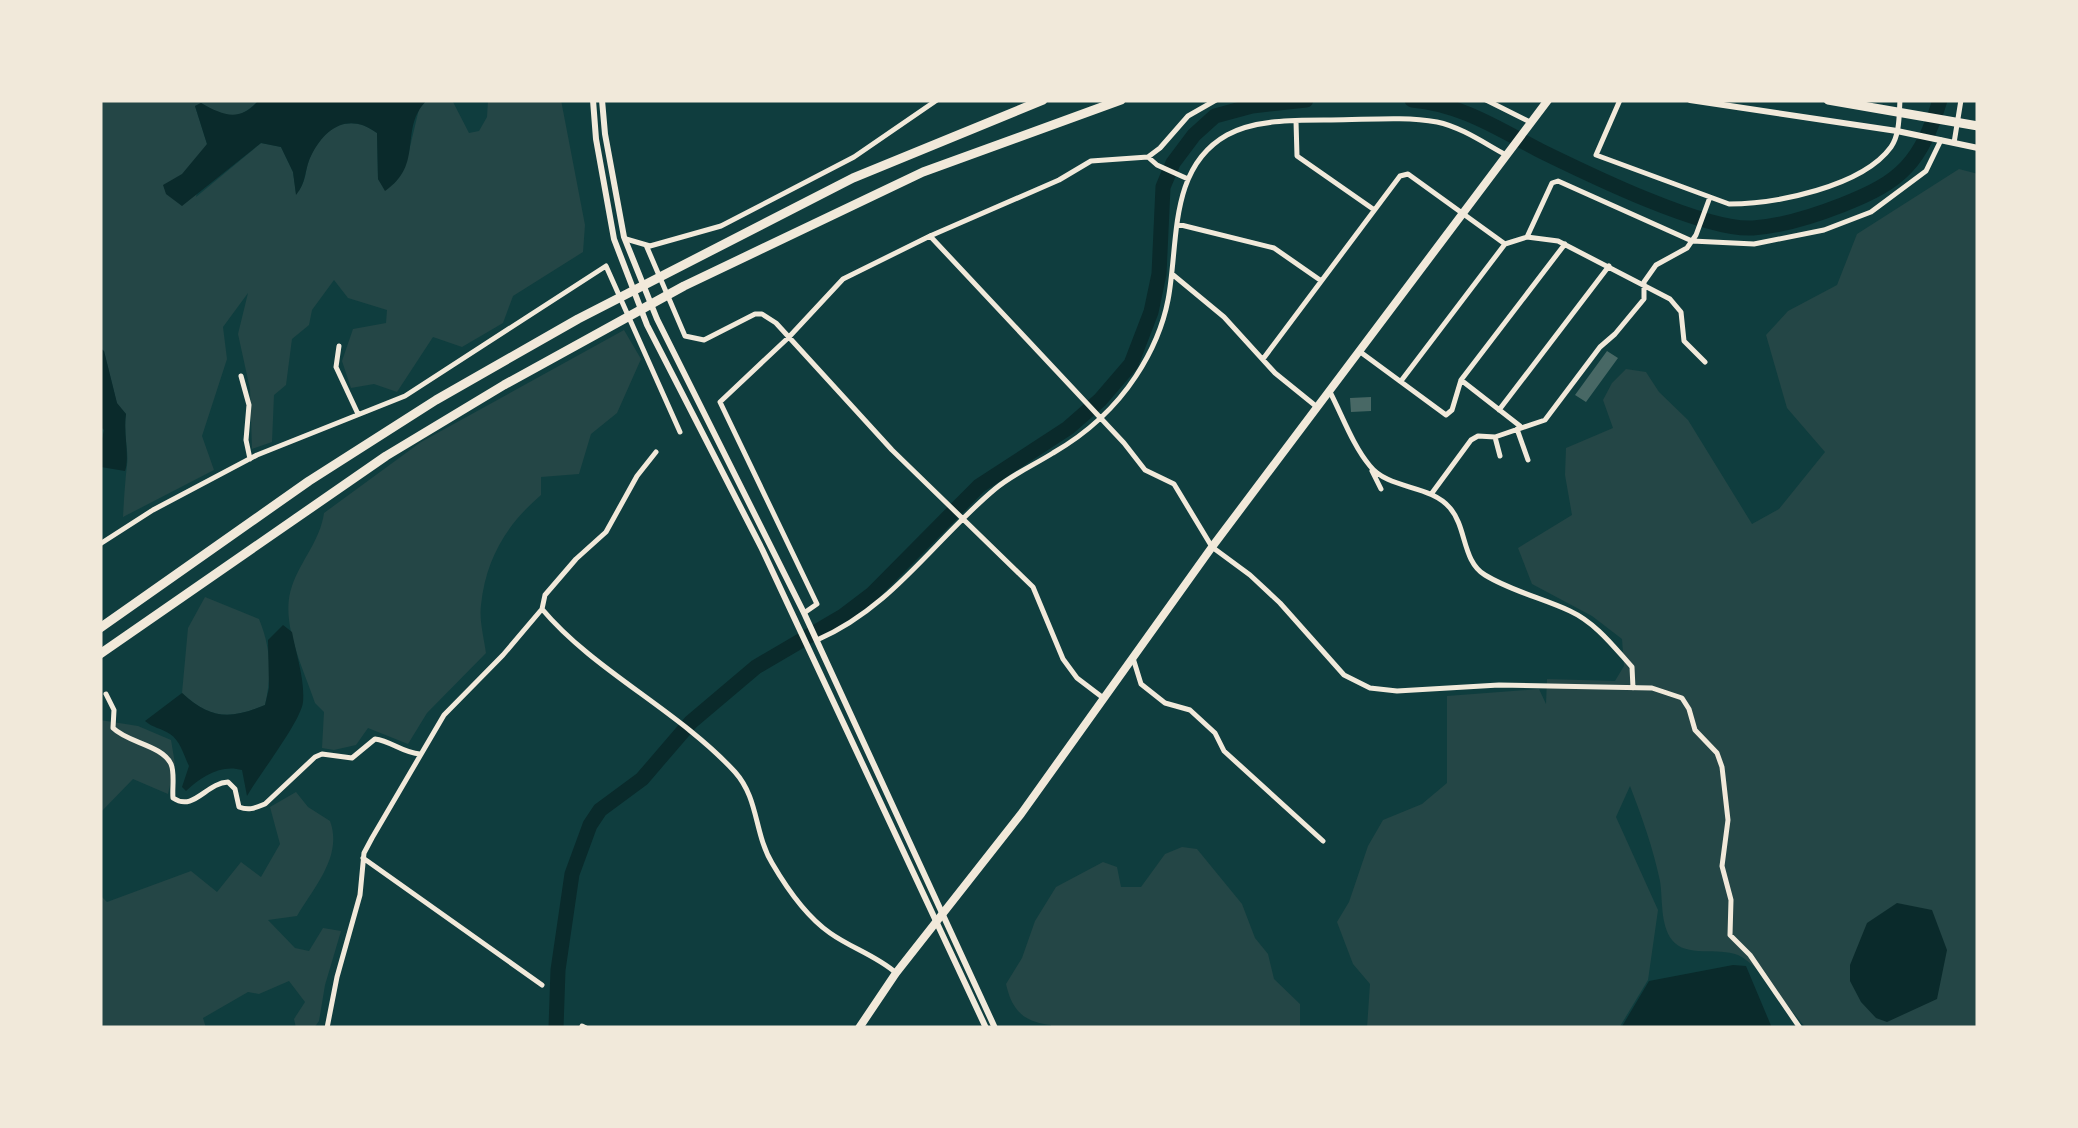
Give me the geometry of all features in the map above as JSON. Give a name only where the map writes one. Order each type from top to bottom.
[{"type":"highway","points":[[100,628],[358,449],[578,318],[853,178],[1043,100]]},
{"type":"highway","points":[[100,654],[386,456],[684,286],[922,172],[1121,100]]},
{"type":"highway","points":[[1828,100],[1973,125]]},
{"type":"main road","points":[[858,1028],[896,973],[1021,814],[1212,547],[1548,100]]},
{"type":"street","points":[[593,100],[596,139],[621,263],[647,325],[762,549],[806,647],[995,1028]]},
{"type":"street","points":[[602,100],[604,134],[624,237],[657,319],[804,612],[986,1028]]},
{"type":"street","points":[[624,237],[646,246],[721,226],[854,157],[937,100]]},
{"type":"street","points":[[793,617],[817,604],[720,402],[789,338],[843,279],[930,236],[1060,180],[1091,161],[1148,157],[1188,116],[1216,100]]},
{"type":"street","points":[[1486,100],[1529,123]]},
{"type":"street","points":[[1620,100],[1596,156],[1709,200],[1729,204],[1778,202],[1839,182],[1871,165],[1891,147],[1898,132],[1900,100]]},
{"type":"street","points":[[1690,100],[1733,103],[1978,148]]},
{"type":"street","points":[[1954,143],[1961,100]]},
{"type":"street","points":[[816,640],[844,626],[890,593],[1010,477],[1053,454],[1100,420],[1121,396],[1147,358],[1168,303],[1179,202],[1188,179],[1208,150],[1227,135],[1266,124],[1296,121],[1398,120],[1440,123],[1507,154]]},
{"type":"street","points":[[1296,121],[1297,156],[1374,210]]},
{"type":"street","points":[[1527,237],[1552,183],[1558,181],[1694,238],[1754,244],[1824,230],[1871,212],[1926,171],[1941,140]]},
{"type":"street","points":[[1148,157],[1188,179]]},
{"type":"street","points":[[1263,359],[1400,176],[1408,174],[1505,244]]},
{"type":"street","points":[[1432,494],[1471,440],[1478,436],[1495,438],[1545,420],[1600,347],[1644,299],[1644,282],[1656,265],[1688,248],[1709,200]]},
{"type":"street","points":[[1177,224],[1274,248],[1320,280]]},
{"type":"street","points":[[930,236],[1146,470],[1174,484],[1212,547],[1280,604],[1344,675],[1370,688],[1398,691],[1499,685],[1632,688],[1660,689],[1682,698],[1700,739],[1717,753],[1728,820],[1722,866],[1731,900],[1730,936],[1750,956],[1800,1028]]},
{"type":"street","points":[[1400,382],[1505,244],[1527,237],[1565,244],[1644,282],[1677,305],[1684,341],[1705,362]]},
{"type":"street","points":[[1359,350],[1446,415],[1452,410],[1462,380],[1565,244]]},
{"type":"street","points":[[646,246],[685,336],[704,340],[754,314],[762,314],[892,450],[1032,587],[1063,659],[1077,678],[1104,698]]},
{"type":"street","points":[[100,544],[153,510],[250,459],[405,396],[606,266],[680,432]]},
{"type":"street","points":[[1500,410],[1609,266]]},
{"type":"street","points":[[1172,274],[1224,317],[1263,359],[1318,408]]},
{"type":"street","points":[[339,346],[336,367],[358,414]]},
{"type":"street","points":[[241,376],[249,406],[246,440],[250,459]]},
{"type":"street","points":[[1462,380],[1519,428],[1528,460]]},
{"type":"street","points":[[1330,391],[1380,490]]},
{"type":"street","points":[[1495,438],[1500,456]]},
{"type":"street","points":[[327,1028],[360,895],[363,858],[420,754],[444,715],[504,655],[542,609],[546,595],[576,559],[606,532],[637,476],[656,452]]},
{"type":"street","points":[[1370,468],[1432,494],[1449,506],[1460,523],[1473,566],[1539,602],[1584,619],[1632,667],[1632,688]]},
{"type":"street","points":[[542,609],[568,637],[671,713],[736,774],[754,801],[762,843],[787,886],[827,931],[896,973]]},
{"type":"street","points":[[1133,658],[1141,684],[1164,703],[1190,710],[1215,733],[1224,751],[1323,841]]},
{"type":"street","points":[[106,694],[114,710],[113,728],[127,740],[159,752],[168,760],[172,766],[173,798],[181,804],[188,804],[218,782],[228,782],[235,789],[238,807],[255,808],[315,757],[322,754],[352,758],[375,740],[420,754]]},
{"type":"street","points":[[363,858],[542,985]]},
{"type":"shaded area","points":[[100,100],[259,100],[231,116],[201,103],[195,106],[207,144],[196,197],[261,143],[281,147],[293,172],[296,193],[317,145],[331,130],[348,123],[377,133],[378,179],[386,190],[409,151],[419,109],[427,100],[452,100],[469,133],[479,131],[487,117],[488,100],[561,100],[585,225],[583,252],[513,296],[503,323],[462,347],[433,337],[397,392],[374,384],[351,388],[342,361],[353,329],[386,323],[387,310],[348,298],[334,280],[312,310],[309,325],[292,339],[286,385],[274,395],[272,442],[252,449],[250,389],[238,334],[248,293],[223,327],[227,359],[202,436],[214,470],[123,517],[126,414],[117,404],[100,348]]},
{"type":"shaded area","points":[[259,100],[427,100],[414,123],[404,169],[385,191],[378,179],[377,133],[348,123],[323,137],[296,195],[293,172],[281,147],[261,143],[182,206],[166,194],[163,185],[182,174],[207,144],[195,106],[201,103],[232,115],[245,112]]},
{"type":"shaded area","points":[[1959,169],[1978,174],[1978,1028],[1806,1028],[1747,960],[1730,953],[1694,951],[1678,945],[1665,927],[1660,881],[1630,786],[1616,817],[1658,910],[1648,980],[1619,1028],[1367,1028],[1370,984],[1353,964],[1337,922],[1383,820],[1422,804],[1447,783],[1447,696],[1539,689],[1546,704],[1547,679],[1615,681],[1624,666],[1622,639],[1592,616],[1532,584],[1518,548],[1572,515],[1565,475],[1566,448],[1613,428],[1603,400],[1612,383],[1626,369],[1646,372],[1659,392],[1688,420],[1752,524],[1779,509],[1825,452],[1787,408],[1766,335],[1788,311],[1837,285],[1857,234]]},
{"type":"shaded area","points":[[624,330],[641,359],[617,413],[591,434],[579,474],[541,477],[541,495],[508,530],[493,557],[481,611],[486,653],[427,713],[408,744],[368,728],[356,745],[334,750],[322,748],[324,712],[315,703],[299,661],[289,600],[324,513],[421,442]]},
{"type":"shaded area","points":[[100,348],[117,403],[126,414],[125,471],[101,467],[104,430],[100,426]]},
{"type":"shaded area","points":[[205,597],[259,619],[269,662],[265,705],[241,713],[221,714],[202,708],[182,693],[188,628]]},
{"type":"shaded area","points":[[283,625],[292,632],[303,684],[303,702],[295,722],[247,796],[242,770],[234,769],[212,773],[186,791],[182,787],[189,766],[179,744],[170,734],[145,721],[182,693],[202,708],[221,714],[241,713],[265,705],[269,688],[268,640]]},
{"type":"shaded area","points":[[100,720],[138,726],[171,740],[175,764],[168,794],[133,779],[100,813]]},
{"type":"shaded area","points":[[296,792],[308,807],[330,821],[333,847],[325,871],[297,916],[268,920],[295,948],[309,951],[323,928],[341,931],[314,1028],[296,1028],[294,1019],[305,1002],[289,981],[259,994],[248,992],[203,1018],[206,1028],[100,1028],[100,895],[107,902],[191,871],[217,892],[241,862],[261,877],[280,844],[270,807]]},
{"type":"shaded area","points":[[1182,847],[1197,849],[1242,904],[1255,938],[1268,954],[1274,979],[1300,1004],[1300,1028],[1051,1028],[1021,1014],[1006,984],[1022,958],[1035,921],[1056,887],[1103,862],[1117,867],[1121,887],[1141,887],[1165,854]]},
{"type":"shaded area","points":[[1897,903],[1932,910],[1947,950],[1937,999],[1887,1022],[1876,1018],[1861,1002],[1850,981],[1850,965],[1867,923]]},
{"type":"shaded area","points":[[1746,966],[1772,1028],[1621,1028],[1649,981]]},
{"type":"building","points":[[1607,351],[1618,358],[1586,402],[1575,395]]},
{"type":"building","points":[[1371,397],[1371,411],[1351,412],[1350,398]]},
{"type":"waterway","points":[[556,1028],[558,970],[572,874],[590,825],[600,810],[642,779],[691,722],[756,667],[843,616],[872,594],[979,486],[1068,428],[1100,400],[1131,364],[1151,312],[1159,274],[1163,187],[1173,163],[1215,116],[1252,106],[1306,100]]},
{"type":"waterway","points":[[1412,100],[1446,106],[1478,118],[1585,172],[1676,211],[1753,228],[1820,213],[1880,188],[1916,154],[1940,100]]}]
